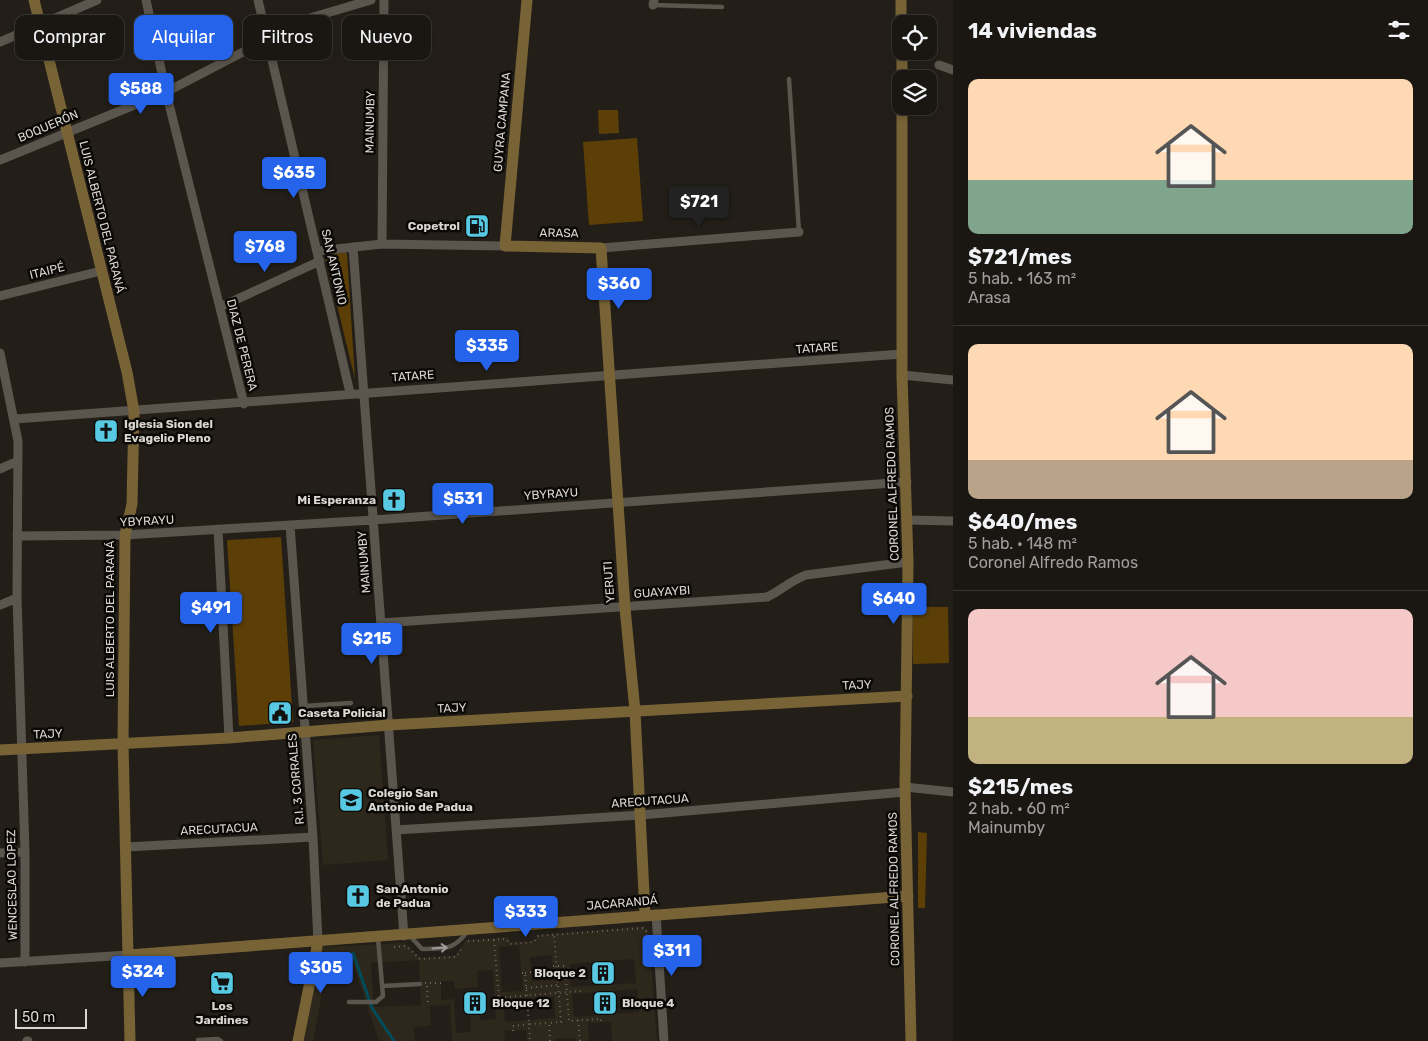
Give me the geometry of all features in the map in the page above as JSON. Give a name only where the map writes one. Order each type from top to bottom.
[{"type":"street","name":"LUIS ALBERTO DEL PARANÁ","points":[[34,0],[37,15]]},
{"type":"street","points":[[61,15],[97,0]]},
{"type":"street","name":"DIAZ DE PERERA","points":[[146,0],[166,92],[244,404]]},
{"type":"street","name":"SAN ANTONIO","points":[[258,0],[262,15]]},
{"type":"street","name":"BOQUERÓN","points":[[326,15],[371,0]]},
{"type":"street","name":"MAINUMBY","points":[[382,244],[384,0]]},
{"type":"street","name":"GUYRA CAMPANA","points":[[505,246],[527,0]]},
{"type":"street","points":[[901,0],[902,15]]},
{"type":"street","points":[[0,42],[15,35]]},
{"type":"street","name":"BOQUERÓN","points":[[0,160],[166,92],[243,49]]},
{"type":"street","name":"LUIS ALBERTO DEL PARANÁ","points":[[48,60],[127,372],[134,410],[132,504],[125,535],[123,744],[130,1041]]},
{"type":"street","name":"SAN ANTONIO","points":[[273,60],[350,393]]},
{"type":"street","points":[[939,65],[953,70]]},
{"type":"street","name":"CORONEL ALFREDO RAMOS","points":[[902,115],[902,375],[908,520],[905,790],[911,1041]]},
{"type":"street","name":"ARASA","points":[[318,251],[382,244],[601,248],[799,232]]},
{"type":"street","name":"MAINUMBY","points":[[353,246],[396,830],[406,936]]},
{"type":"street","name":"YERUTI","points":[[601,248],[611,375],[617,502],[635,711],[641,815],[664,1041]]},
{"type":"street","points":[[220,308],[320,261]]},
{"type":"street","name":"ITAIPÉ","points":[[0,296],[101,272]]},
{"type":"street","points":[[0,354],[15,419],[18,441],[17,598],[0,605]]},
{"type":"street","name":"TATARE","points":[[15,419],[244,404],[350,393],[902,354]]},
{"type":"street","points":[[902,375],[953,380]]},
{"type":"street","points":[[0,469],[18,461]]},
{"type":"street","name":"YBYRAYU","points":[[17,536],[125,535],[373,520],[907,482]]},
{"type":"street","points":[[908,520],[953,521]]},
{"type":"street","name":"R.I. 3 CORRALES","points":[[290,525],[313,836],[318,942]]},
{"type":"street","points":[[218,529],[229,738]]},
{"type":"street","name":"GUAYAYBI","points":[[381,622],[625,608],[767,597],[780,591],[793,580],[806,575],[908,562]]},
{"type":"street","name":"WENCESLAO LOPEZ","points":[[17,598],[25,852],[25,962]]},
{"type":"street","name":"TAJY","points":[[0,750],[229,738],[388,725],[907,696]]},
{"type":"street","name":"ARECUTACUA","points":[[396,830],[641,815],[905,790],[953,792]]},
{"type":"street","name":"ARECUTACUA","points":[[126,847],[313,836]]},
{"type":"street","points":[[0,853],[25,852]]},
{"type":"street","name":"JACARANDÁ","points":[[129,955],[318,942],[379,942],[406,936],[650,914],[908,896]]},
{"type":"street","points":[[298,1041],[318,942]]},
{"type":"street","points":[[0,963],[129,955]]},
{"type":"lane","points":[[654,3],[722,6]]},
{"type":"lane","points":[[788,79],[799,232]]},
{"type":"lane","points":[[302,707],[351,703]]},
{"type":"lane","points":[[349,1002],[380,1000],[383,996],[379,942]]},
{"type":"lane","points":[[382,986],[420,984]]},
{"type":"lane","points":[[198,1040],[218,1038],[221,1041]]},
{"type":"path","points":[[379,942],[406,946],[420,959],[456,957],[467,941],[506,939],[510,944],[534,942],[538,936],[643,928],[648,933]]},
{"type":"path","points":[[554,935],[561,1022]]},
{"type":"path","points":[[494,940],[499,998]]},
{"type":"path","points":[[553,966],[564,966],[569,1021]]},
{"type":"path","points":[[530,1041],[523,973],[531,972]]},
{"type":"path","points":[[427,983],[428,1006]]},
{"type":"path","points":[[420,984],[440,983]]},
{"type":"path","points":[[526,988],[558,985]]},
{"type":"path","points":[[495,998],[581,992],[580,987]]},
{"type":"path","points":[[513,1031],[513,1026],[529,1024],[601,1017],[601,1022]]},
{"type":"path","points":[[578,1020],[580,1041]]},
{"type":"path","points":[[549,1023],[550,1041]]},
{"type":"shaded area","points":[[598,110],[618,110],[619,133],[599,134]]},
{"type":"shaded area","points":[[637,138],[643,221],[589,225],[583,142]]},
{"type":"shaded area","points":[[345,252],[347,254],[355,379],[325,256]]},
{"type":"shaded area","points":[[281,537],[293,722],[239,726],[227,540]]},
{"type":"shaded area","points":[[913,607],[948,607],[949,663],[913,664]]},
{"type":"shaded area","name":"Colegio San Antonio de Padua","points":[[379,735],[388,860],[323,865],[313,740]]},
{"type":"shaded area","points":[[918,832],[927,833],[925,908],[918,908]]},
{"type":"shaded area","points":[[644,926],[649,932],[657,1041],[612,1041],[611,1022],[588,1023],[589,1041],[576,1041],[575,1038],[555,1039],[555,1041],[527,1041],[526,1030],[504,1031],[505,1041],[452,1041],[450,1005],[430,1006],[431,1026],[414,1027],[415,1041],[379,1041],[352,960],[328,961],[313,1041],[303,1041],[318,951],[323,947],[405,943],[421,958],[456,955],[466,940],[507,937],[511,942],[533,941],[538,935]],"holes":[[[519,945],[523,991],[502,992],[499,947]],[[552,955],[554,980],[532,981],[530,957]],[[634,959],[636,983],[571,987],[570,964]],[[419,960],[421,1005],[374,1007],[371,963]],[[493,970],[496,1019],[480,1020],[479,1006],[470,1007],[471,1032],[456,1033],[454,999],[441,1000],[441,981],[454,981],[455,989],[478,987],[477,971]],[[637,989],[639,1012],[574,1017],[572,994]],[[554,997],[555,1018],[505,1022],[504,1000]]]},
{"type":"waterway","points":[[353,953],[372,1008],[394,1041]]},
{"type":"place","name":"Copetrol","points":[[477,226]]},
{"type":"place","name":"Iglesia Sion del Evagelio Pleno","points":[[106,431]]},
{"type":"place","name":"Mi Esperanza","points":[[394,500]]},
{"type":"place","name":"Caseta Policial","points":[[280,713]]},
{"type":"place","name":"Colegio San Antonio de Padua","points":[[351,800]]},
{"type":"place","name":"San Antonio de Padua","points":[[358,896]]},
{"type":"place","name":"Bloque 2","points":[[603,973]]},
{"type":"place","name":"Los Jardines","points":[[222,983]]},
{"type":"place","name":"Bloque 12","points":[[475,1003]]},
{"type":"place","name":"Bloque 4","points":[[605,1003]]}]
